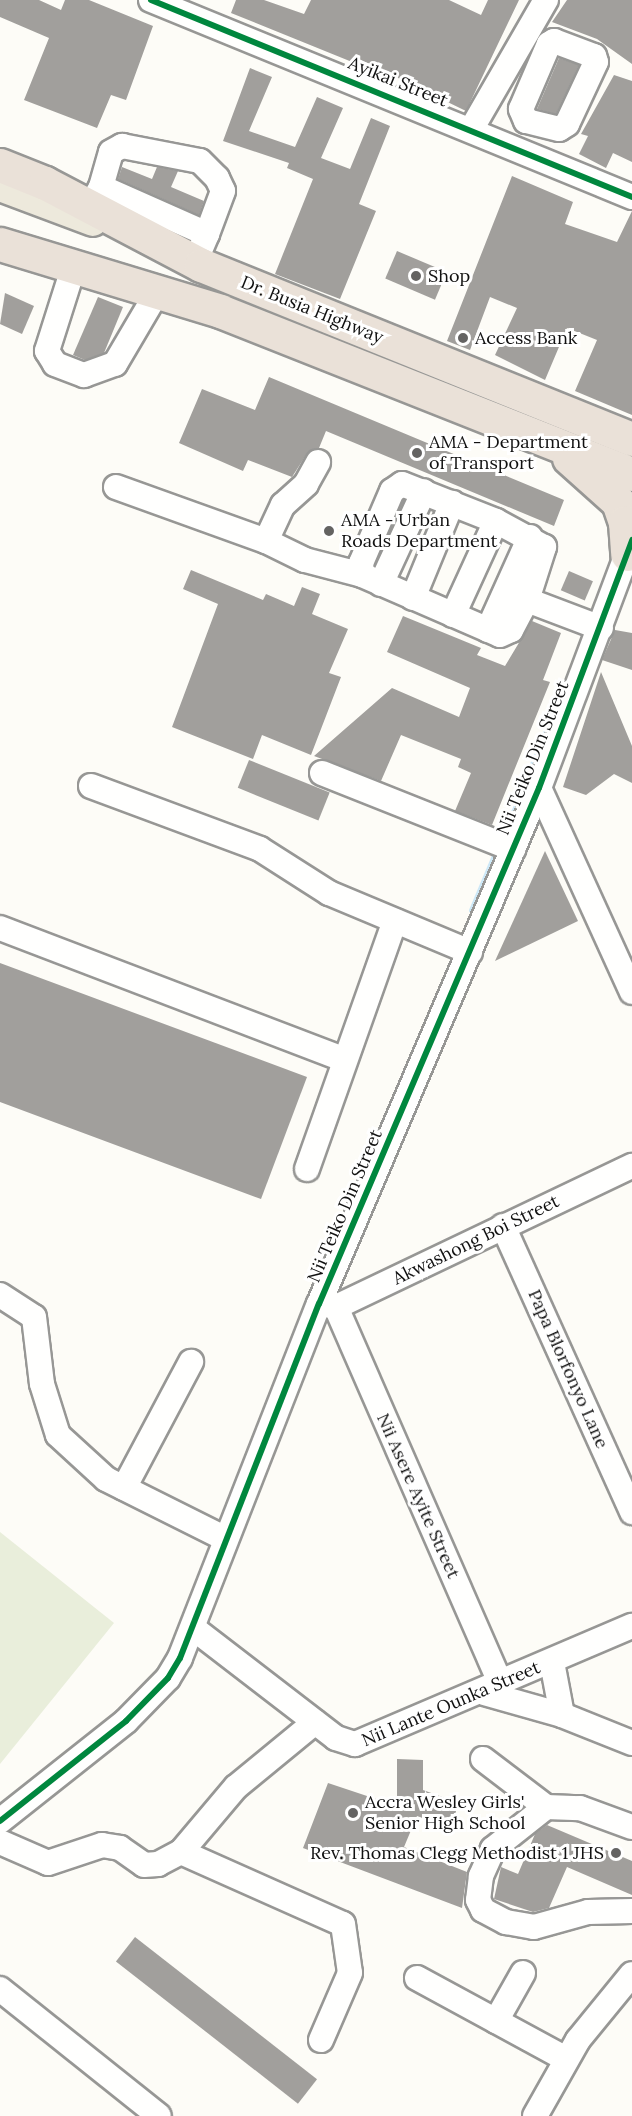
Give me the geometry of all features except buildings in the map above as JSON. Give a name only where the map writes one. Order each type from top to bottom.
[{"type":"highway","name":"Dr. Busia Highway","points":[[0,179],[45,183],[94,197],[169,250],[204,250],[632,439]]},
{"type":"highway","name":"Dr. Busia Highway","points":[[0,244],[73,269],[155,289],[632,474]]},
{"type":"highway","points":[[534,436],[582,466],[618,502],[625,522],[629,547]]},
{"type":"main road","points":[[0,179],[169,250]]},
{"type":"main road","points":[[0,227],[155,289]]},
{"type":"street","name":"Ayikai Street","points":[[151,0],[472,128],[632,196]]},
{"type":"street","points":[[472,128],[546,0]]},
{"type":"street","points":[[528,152],[537,126]]},
{"type":"street","points":[[122,146],[200,161],[217,178],[223,192],[204,250],[94,197],[111,152],[122,146]]},
{"type":"street","points":[[73,269],[47,351],[55,364],[84,375],[115,363],[155,289]]},
{"type":"street","points":[[266,541],[283,505],[306,484],[318,462]]},
{"type":"street","points":[[116,488],[266,541],[305,560],[371,580],[489,630],[506,634],[527,600],[544,554],[542,543],[496,521],[402,484],[392,490],[361,563],[371,580]]},
{"type":"street","points":[[413,598],[452,503]]},
{"type":"street","points":[[453,615],[496,521]]},
{"type":"street","points":[[489,630],[530,537]]},
{"type":"street","name":"Nii Teiko Din Street","points":[[0,1821],[126,1721],[168,1678],[193,1628],[224,1538],[327,1305],[539,788],[601,628],[629,547]]},
{"type":"street","points":[[527,600],[601,628]]},
{"type":"street","points":[[321,773],[513,849]]},
{"type":"street","points":[[92,786],[260,849],[329,893],[470,952]]},
{"type":"street","points":[[539,788],[632,992]]},
{"type":"street","points":[[307,1169],[395,921]]},
{"type":"street","points":[[0,928],[345,1060]]},
{"type":"street","name":"Akwashong Boi Street","points":[[327,1305],[632,1166]]},
{"type":"street","name":"Papa Blorfonyo Lane","points":[[503,1226],[632,1512]]},
{"type":"street","points":[[0,1295],[34,1317],[42,1384],[58,1435],[106,1479],[224,1538]]},
{"type":"street","name":"Nii Asere Ayite Street","points":[[327,1305],[493,1689]]},
{"type":"street","points":[[124,1488],[191,1362]]},
{"type":"street","name":"Nii Lante Ounka Street","points":[[193,1628],[345,1743],[361,1743],[493,1689],[632,1626]]},
{"type":"street","points":[[552,1662],[562,1715]]},
{"type":"street","points":[[493,1689],[632,1743]]},
{"type":"street","points":[[0,1842],[48,1863],[102,1845],[120,1848],[144,1865],[181,1852],[236,1786],[315,1722]]},
{"type":"street","points":[[483,1760],[546,1807],[580,1809],[632,1827]]},
{"type":"street","points":[[546,1807],[493,1849],[481,1876],[478,1900],[483,1910],[506,1922],[534,1927],[588,1912],[632,1911]]},
{"type":"street","points":[[181,1852],[343,1924],[350,1973],[321,2040]]},
{"type":"street","points":[[496,2021],[522,1973]]},
{"type":"street","points":[[535,2116],[566,2059],[632,1974]]},
{"type":"street","points":[[417,1978],[566,2059]]},
{"type":"street","points":[[0,1989],[159,2116]]},
{"type":"green space","points":[[0,1532],[114,1623],[0,1764]]},
{"type":"waterway","points":[[502,837],[570,671]]},
{"type":"waterway","points":[[471,910],[497,848]]},
{"type":"cycle path","points":[[151,0],[632,197]]},
{"type":"cycle path","points":[[0,1821],[126,1721],[168,1678],[180,1658],[319,1304],[539,788],[632,540]]},
{"type":"place","name":"Shop","points":[[416,276]]},
{"type":"place","name":"Access Bank","points":[[463,338]]},
{"type":"place","name":"AMA - Department of Transport","points":[[417,453]]},
{"type":"place","name":"AMA - Urban Roads Department","points":[[329,531]]},
{"type":"place","name":"Accra Wesley Girls' Senior High School","points":[[353,1813]]},
{"type":"place","name":"Rev. Thomas Clegg Methodist 1 JHS","points":[[616,1853]]}]
